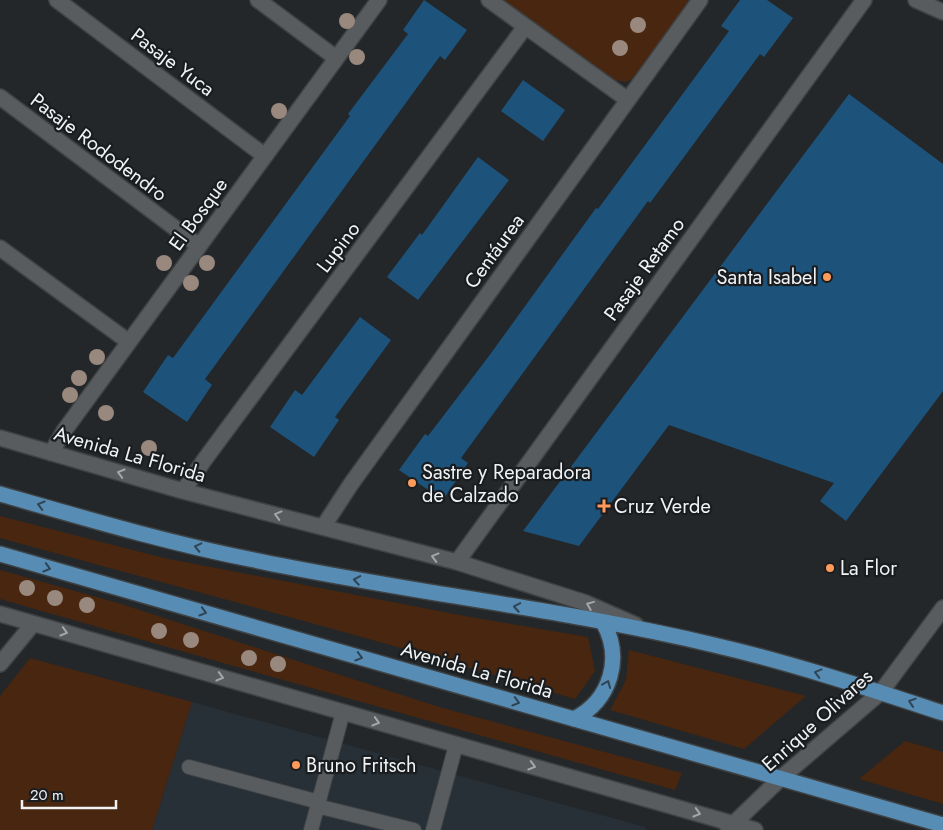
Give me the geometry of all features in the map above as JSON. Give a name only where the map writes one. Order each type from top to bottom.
[{"type":"main road","name":"Avenida La Florida","points":[[0,494],[113,526],[251,560],[603,622],[716,645],[881,692],[943,713]]},
{"type":"main road","name":"Avenida La Florida","points":[[0,554],[943,825]]},
{"type":"main road","points":[[574,719],[587,712],[597,702],[605,690],[610,677],[614,656],[609,635],[603,622]]},
{"type":"street","name":"Pasaje Yuca","points":[[57,0],[265,156]]},
{"type":"street","points":[[258,0],[336,58]]},
{"type":"street","name":"El Bosque","points":[[50,453],[378,0]]},
{"type":"street","points":[[489,0],[628,100]]},
{"type":"street","name":"Centáurea","points":[[322,527],[700,0]]},
{"type":"street","name":"Pasaje Retamo","points":[[457,562],[864,0]]},
{"type":"street","points":[[916,0],[943,12]]},
{"type":"street","name":"Lupino","points":[[184,491],[211,451],[525,27]]},
{"type":"street","name":"Pasaje Rododendro","points":[[0,97],[199,246]]},
{"type":"street","points":[[0,248],[129,342]]},
{"type":"street","name":"Avenida La Florida","points":[[0,438],[184,491],[457,562],[586,603],[651,632]]},
{"type":"street","name":"Enrique Olivares","points":[[730,827],[781,778],[881,692],[943,608]]},
{"type":"street","points":[[0,614],[343,712],[730,827],[755,830]]},
{"type":"street","points":[[0,664],[33,624]]},
{"type":"lane","points":[[311,830],[343,712]]},
{"type":"lane","points":[[433,830],[456,745]]},
{"type":"lane","points":[[189,767],[414,830]]},
{"type":"shaded area","points":[[502,0],[690,0],[635,76],[627,82],[615,80]]},
{"type":"shaded area","points":[[0,516],[164,558],[470,617],[588,637],[595,671],[575,699],[360,637],[0,538]]},
{"type":"shaded area","points":[[0,570],[118,603],[439,707],[682,773],[675,790],[0,599]]},
{"type":"shaded area","points":[[629,650],[806,696],[744,749],[610,710],[626,680]]},
{"type":"shaded area","points":[[30,658],[192,702],[152,830],[0,830],[0,696]]},
{"type":"shaded area","name":"Bruno Fritsch","points":[[192,702],[645,827],[646,830],[152,830]]},
{"type":"shaded area","points":[[905,741],[943,752],[943,804],[859,779]]},
{"type":"building","points":[[424,0],[467,30],[445,60],[440,56],[205,379],[212,385],[187,422],[143,392],[168,355],[173,358],[350,116],[348,114],[408,34],[403,30]]},
{"type":"building","points":[[740,0],[767,0],[793,18],[764,57],[760,54],[650,203],[648,201],[461,458],[468,463],[443,500],[399,470],[425,434],[428,436],[489,356],[596,208],[598,209],[729,31],[721,26]]},
{"type":"building","points":[[523,80],[565,110],[543,141],[501,111]]},
{"type":"building","name":"Santa Isabel","points":[[849,94],[943,164],[943,391],[846,521],[820,501],[834,483],[669,425],[579,546],[523,531]]},
{"type":"building","points":[[478,157],[509,180],[418,300],[387,277],[420,233],[422,235]]},
{"type":"building","points":[[360,317],[391,340],[335,417],[339,420],[314,457],[270,427],[295,390],[302,395]]},
{"type":"place","name":"Santa Isabel","points":[[827,277]]},
{"type":"place","name":"Sastre y Reparadora de Calzado","points":[[412,483]]},
{"type":"place","name":"Cruz Verde","points":[[604,506]]},
{"type":"place","name":"La Flor","points":[[830,568]]},
{"type":"place","name":"Bruno Fritsch","points":[[296,765]]}]
